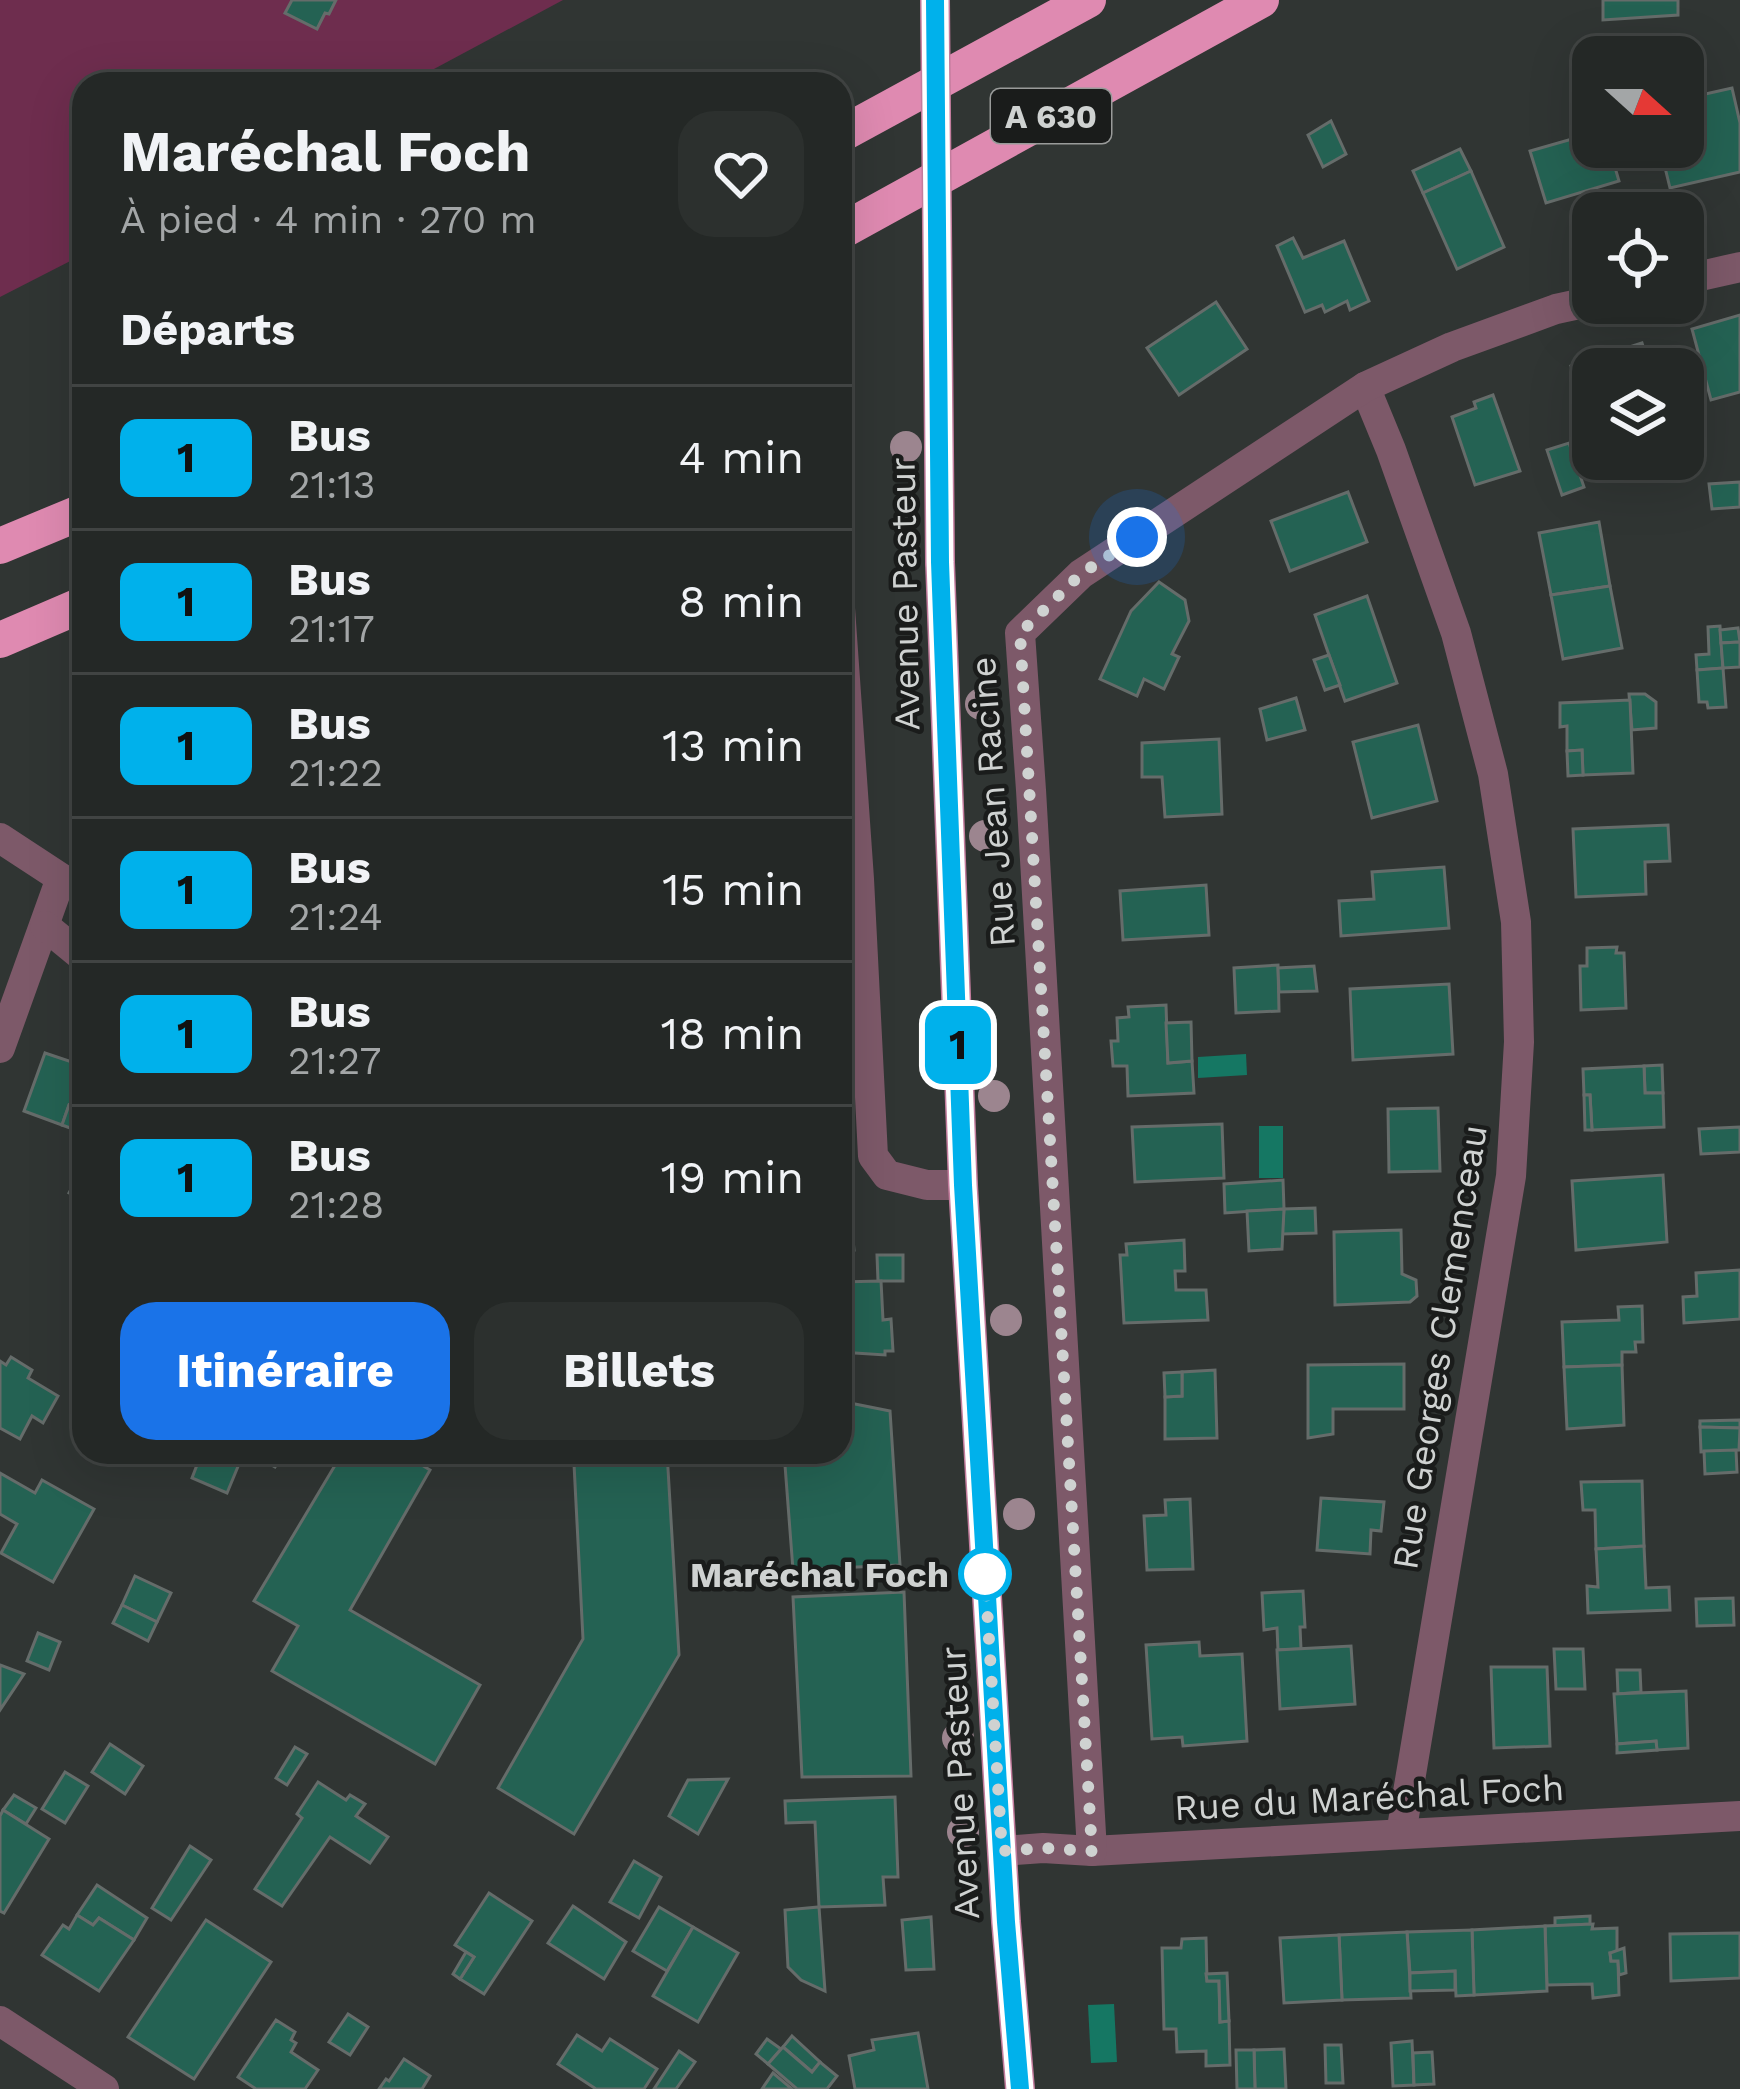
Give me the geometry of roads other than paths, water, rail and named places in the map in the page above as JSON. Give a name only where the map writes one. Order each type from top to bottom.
[{"type":"highway","name":"A 630","points":[[852,128],[1088,0]]},
{"type":"highway","name":"A 630","points":[[852,225],[1261,0]]},
{"type":"highway","points":[[0,546],[72,516]]},
{"type":"highway","points":[[0,640],[72,609]]},
{"type":"main road","name":"Avenue Pasteur","points":[[935,0],[940,562],[963,1185],[1020,2089]]},
{"type":"street","points":[[1704,275],[1740,267]]},
{"type":"street","name":"Rue Jean Racine","points":[[1092,1851],[1020,633],[1081,574],[1365,387],[1452,347],[1572,306]]},
{"type":"street","name":"Rue Georges Clemenceau","points":[[1365,387],[1456,633],[1493,774],[1516,922],[1519,1042],[1511,1176],[1401,1834]]},
{"type":"street","points":[[0,838],[61,878],[2,1033]]},
{"type":"street","name":"Avenue Pasteur","points":[[852,914],[873,1156]]},
{"type":"street","points":[[45,926],[72,948]]},
{"type":"street","points":[[852,1157],[873,1156],[887,1175],[926,1186],[963,1185]]},
{"type":"street","name":"Rue du Maréchal Foch","points":[[1002,1851],[1092,1851],[1740,1816]]},
{"type":"street","points":[[0,2021],[104,2089]]},
{"type":"place","name":"Maréchal Foch","points":[[985,1574]]}]
